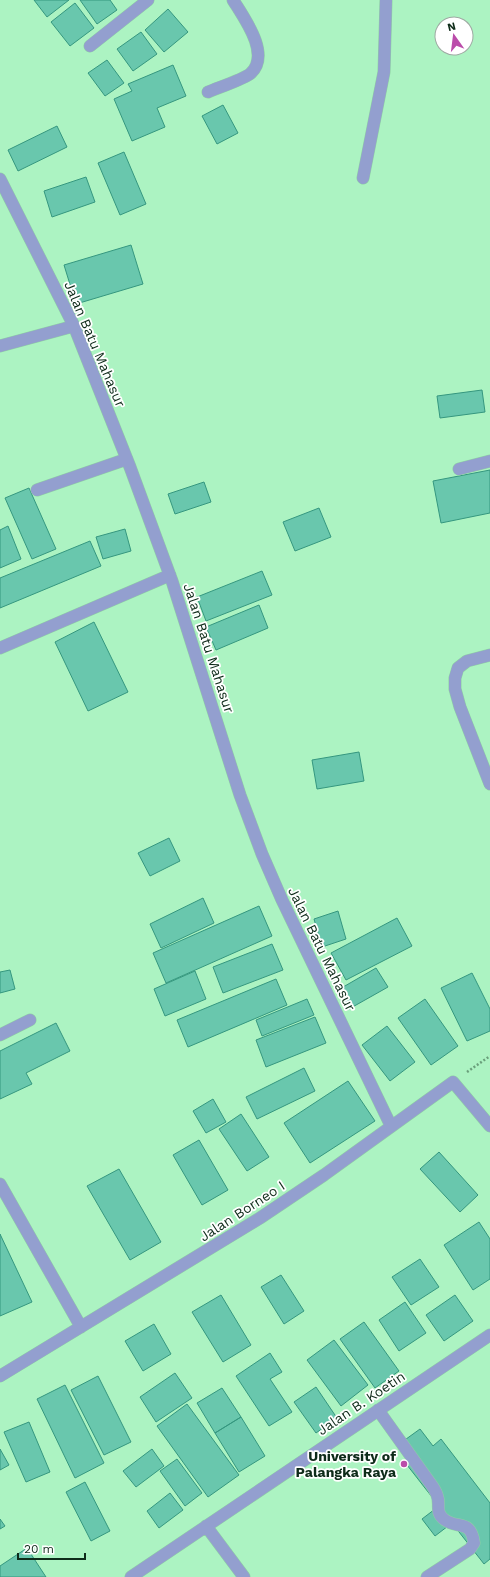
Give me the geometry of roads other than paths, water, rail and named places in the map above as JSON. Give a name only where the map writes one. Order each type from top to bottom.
[{"type":"street","points":[[90,46],[148,0]]},
{"type":"street","points":[[208,92],[250,74],[256,66],[258,55],[256,42],[233,0]]},
{"type":"street","points":[[363,178],[384,72],[386,0]]},
{"type":"street","name":"Jalan Batu Mahasur","points":[[0,179],[74,326],[127,459],[170,575],[240,795],[262,854],[282,900],[391,1126]]},
{"type":"street","points":[[0,346],[74,326]]},
{"type":"street","points":[[37,490],[127,459]]},
{"type":"street","points":[[459,469],[490,461]]},
{"type":"street","points":[[0,648],[170,575]]},
{"type":"street","points":[[490,655],[467,661],[458,668],[455,678],[455,689],[460,707],[490,784]]},
{"type":"street","points":[[0,1035],[30,1020]]},
{"type":"street","name":"Jalan Borneo I","points":[[0,1376],[260,1218],[324,1175],[453,1082],[490,1126]]},
{"type":"street","points":[[0,1184],[81,1327]]},
{"type":"street","name":"Jalan B. Koetin","points":[[131,1577],[490,1335]]},
{"type":"street","points":[[378,1410],[433,1487],[438,1496],[438,1510],[441,1517],[452,1524],[466,1527],[473,1537],[474,1543],[470,1548],[427,1577]]},
{"type":"street","points":[[206,1526],[244,1577]]},
{"type":"place","name":"University of Palangka Raya","points":[[404,1464]]}]
